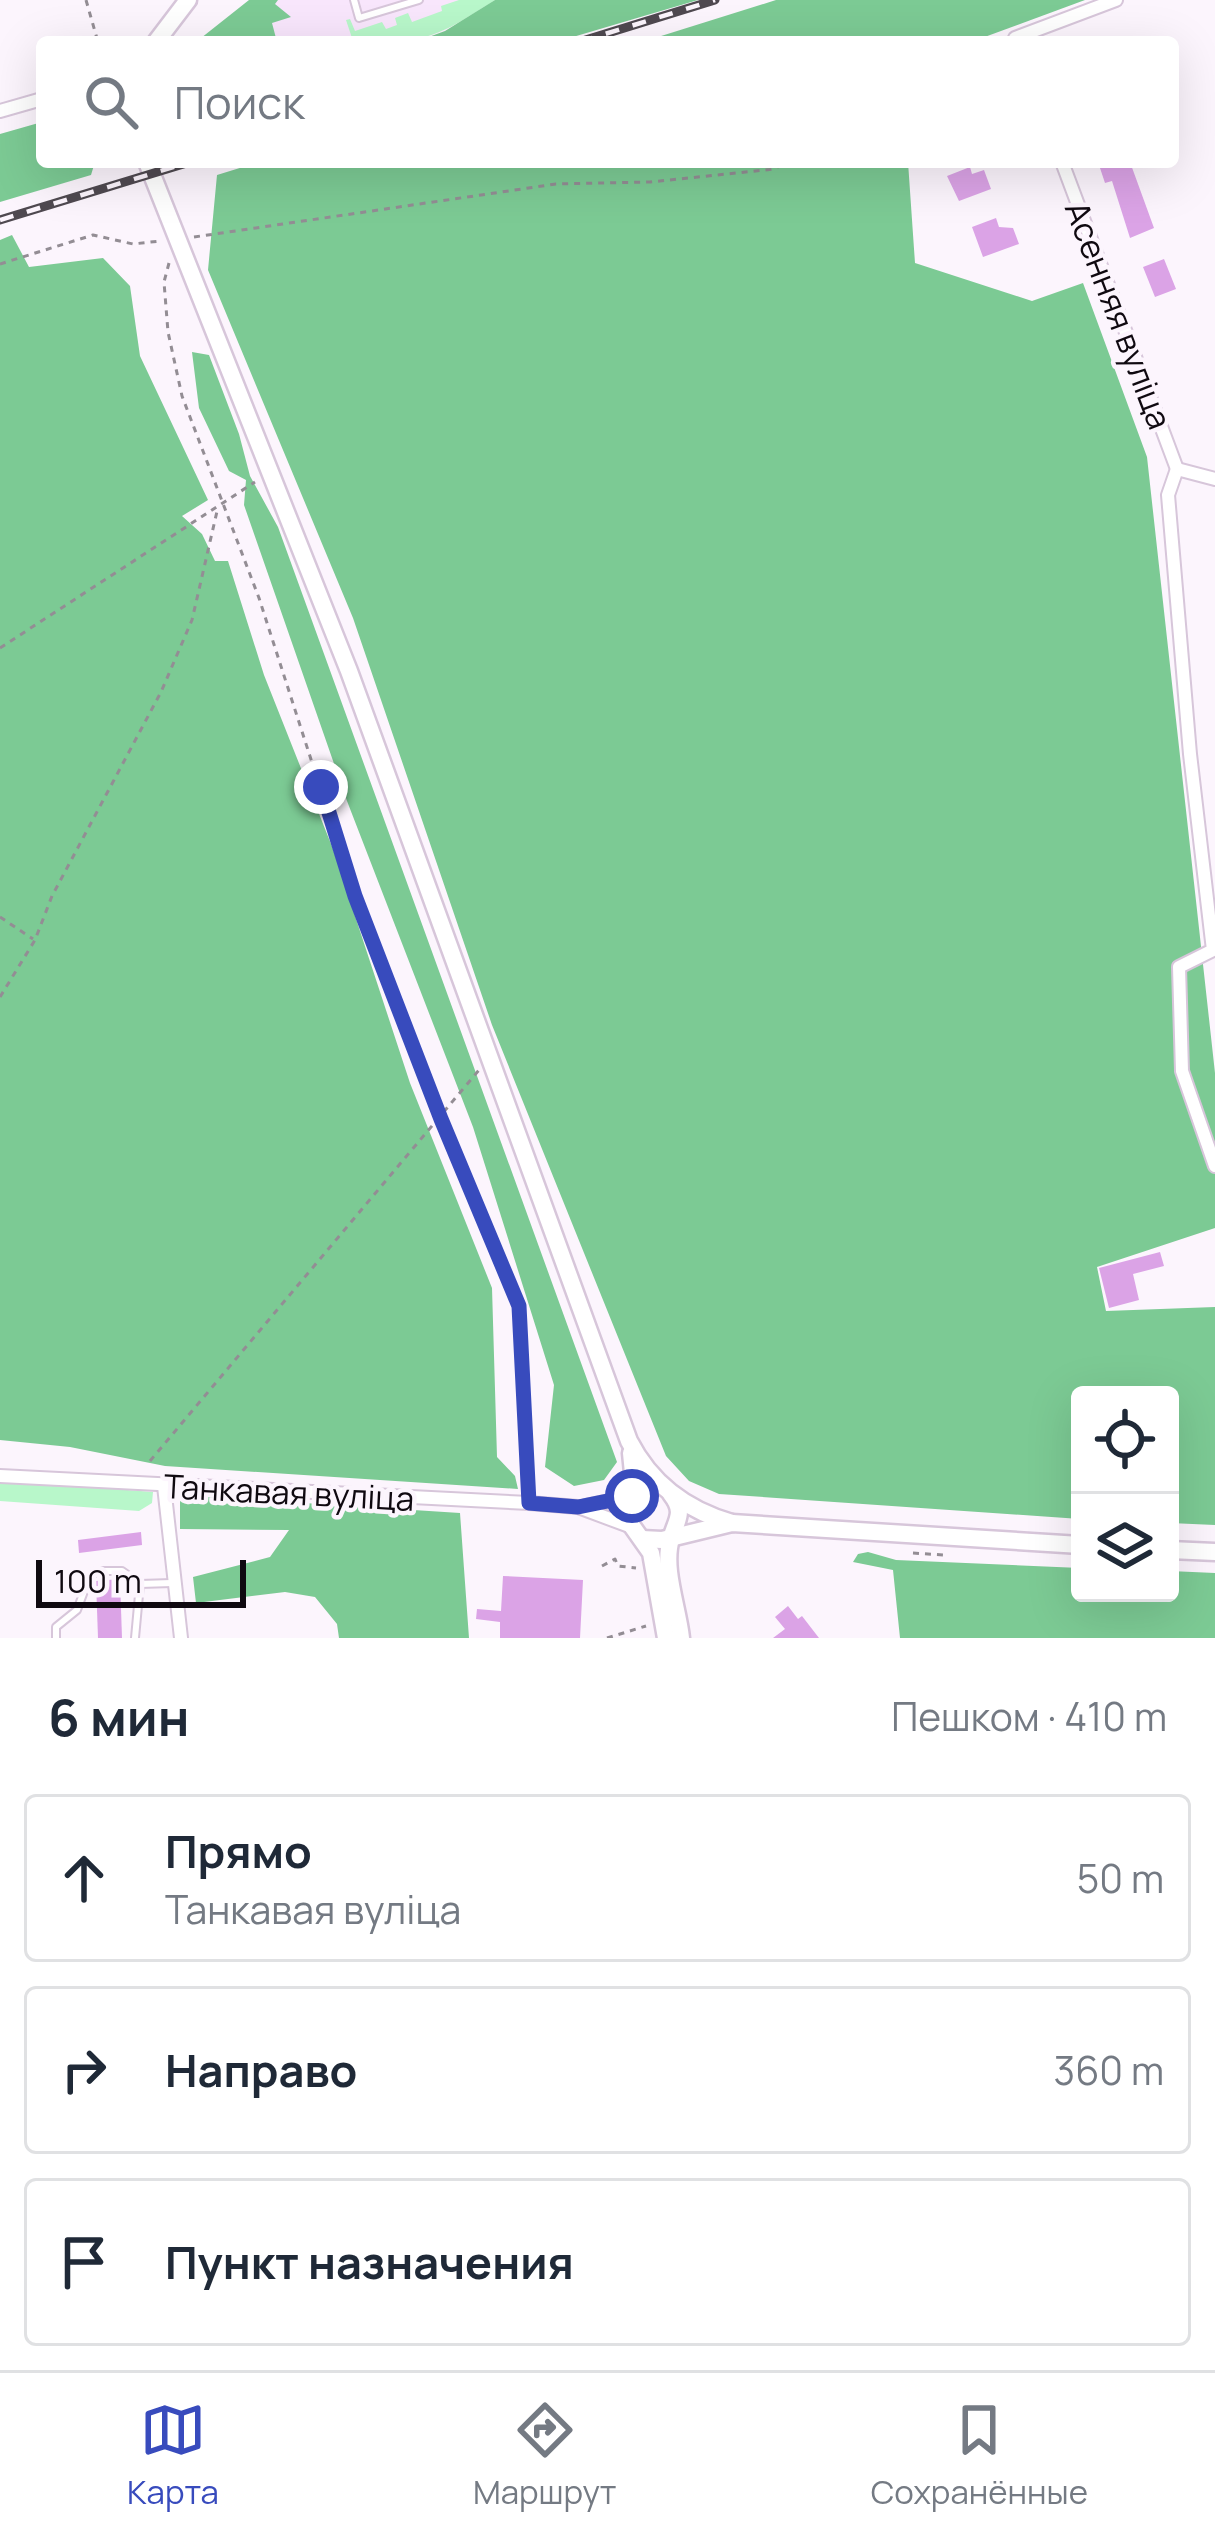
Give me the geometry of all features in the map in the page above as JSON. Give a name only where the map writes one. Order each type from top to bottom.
[{"type":"main road","points":[[161,36],[188,0]]},
{"type":"main road","points":[[149,168],[357,692],[629,1441],[634,1471],[626,1511],[656,1570],[660,1630]]},
{"type":"main road","points":[[629,1441],[650,1475],[669,1492],[698,1512],[732,1523]]},
{"type":"main road","points":[[632,1496],[654,1487],[669,1492],[680,1510],[671,1535],[673,1595],[680,1629]]},
{"type":"main road","points":[[636,1532],[652,1541],[732,1523],[1071,1544]]},
{"type":"main road","points":[[680,1629],[679,1546],[701,1528]]},
{"type":"main road","points":[[1179,1550],[1215,1552]]},
{"type":"street","points":[[1021,36],[1116,0]]},
{"type":"street","points":[[0,111],[36,101]]},
{"type":"street","name":"Асенняя вуліца","points":[[1064,168],[1177,469]]},
{"type":"street","points":[[1215,479],[1177,469],[1168,495],[1213,950],[1179,968],[1182,1071],[1215,1166]]},
{"type":"street","name":"Танкавая вуліца","points":[[0,1476],[578,1507],[632,1496]]},
{"type":"street","points":[[164,1486],[181,1638]]},
{"type":"street","name":"Танкавая вуліца","points":[[578,1507],[636,1532]]},
{"type":"lane","points":[[354,0],[359,17],[419,0]]},
{"type":"lane","points":[[56,1638],[56,1627],[77,1610],[96,1571],[122,1571],[140,1584],[172,1583]]},
{"type":"lane","points":[[135,1638],[140,1584]]},
{"type":"path","points":[[86,0],[96,36]]},
{"type":"path","points":[[0,264],[93,235],[133,244],[556,184],[650,182],[776,168]]},
{"type":"path","points":[[175,238],[164,282],[168,332],[182,396],[224,502],[355,896],[519,1306],[529,1503]]},
{"type":"path","points":[[0,648],[271,471]]},
{"type":"path","points":[[0,997],[35,940],[52,896],[139,738],[192,620],[218,507]]},
{"type":"path","points":[[0,916],[35,940]]},
{"type":"path","points":[[150,1461],[488,1059]]},
{"type":"path","points":[[913,1553],[944,1555]]},
{"type":"path","points":[[602,1566],[614,1559],[618,1566],[646,1570]]},
{"type":"path","points":[[607,1638],[660,1630]]},
{"type":"shaded area","points":[[249,0],[495,0],[426,36],[270,36]]},
{"type":"green space","points":[[249,0],[278,0],[275,4],[291,17],[272,23],[275,36],[204,36]]},
{"type":"green space","points":[[459,0],[495,0],[427,36],[351,36],[346,20],[350,19],[355,31],[382,22],[386,29],[397,25],[395,18],[408,13],[412,22],[442,11],[441,6]]},
{"type":"green space","points":[[495,0],[698,0],[576,36],[431,36]]},
{"type":"green space","points":[[776,0],[1085,0],[987,36],[661,36]]},
{"type":"green space","points":[[36,124],[36,168],[93,168],[91,175],[0,202],[0,134]]},
{"type":"green space","points":[[240,168],[908,168],[915,263],[1032,301],[1083,283],[1147,457],[1215,1073],[1215,1228],[1097,1267],[1106,1311],[1215,1307],[1215,1525],[1179,1523],[1179,1386],[1071,1386],[1071,1518],[719,1494],[689,1481],[666,1456],[492,1025],[353,618],[208,270],[217,175]]},
{"type":"green space","points":[[12,235],[29,267],[103,258],[130,286],[140,356],[208,500],[182,516],[202,534],[215,561],[228,561],[264,675],[333,849],[410,1083],[492,1288],[497,1457],[515,1476],[518,1489],[165,1466],[70,1447],[0,1440],[0,240]]},
{"type":"green space","points":[[192,352],[209,355],[250,476],[278,527],[617,1462],[604,1480],[574,1486],[545,1467],[554,1385],[473,1127],[347,801],[244,505],[246,480],[229,471],[199,408]]},
{"type":"green space","points":[[0,1480],[153,1492],[152,1503],[139,1511],[0,1501]]},
{"type":"green space","points":[[180,1495],[460,1513],[469,1638],[339,1638],[337,1624],[315,1597],[285,1592],[196,1603],[193,1577],[270,1557],[289,1530],[180,1529]]},
{"type":"green space","points":[[858,1554],[1071,1568],[1071,1602],[1179,1602],[1179,1571],[1215,1573],[1215,1638],[900,1638],[893,1570],[853,1562]]},
{"type":"building","points":[[967,168],[972,174],[984,170],[991,189],[959,201],[947,176]]},
{"type":"building","points":[[1100,168],[1132,168],[1154,228],[1130,238],[1112,181],[1105,183]]},
{"type":"building","points":[[996,218],[999,227],[1013,228],[1019,244],[983,257],[972,227]]},
{"type":"building","points":[[1164,259],[1176,289],[1155,297],[1143,267]]},
{"type":"building","points":[[1160,1252],[1164,1266],[1133,1274],[1139,1300],[1109,1308],[1099,1268]]},
{"type":"building","points":[[141,1532],[142,1545],[79,1553],[78,1540]]},
{"type":"building","points":[[503,1576],[583,1580],[580,1638],[500,1638],[500,1622],[476,1619],[477,1609],[501,1611]]},
{"type":"building","points":[[120,1579],[122,1638],[98,1638],[96,1581]]},
{"type":"building","points":[[788,1606],[819,1638],[773,1638],[785,1629],[775,1617]]},
{"type":"railway","points":[[598,36],[715,0]]},
{"type":"railway","points":[[0,220],[170,168]]},
{"type":"route","points":[[321,787],[355,896],[519,1306],[529,1503],[578,1507],[632,1496]]}]
